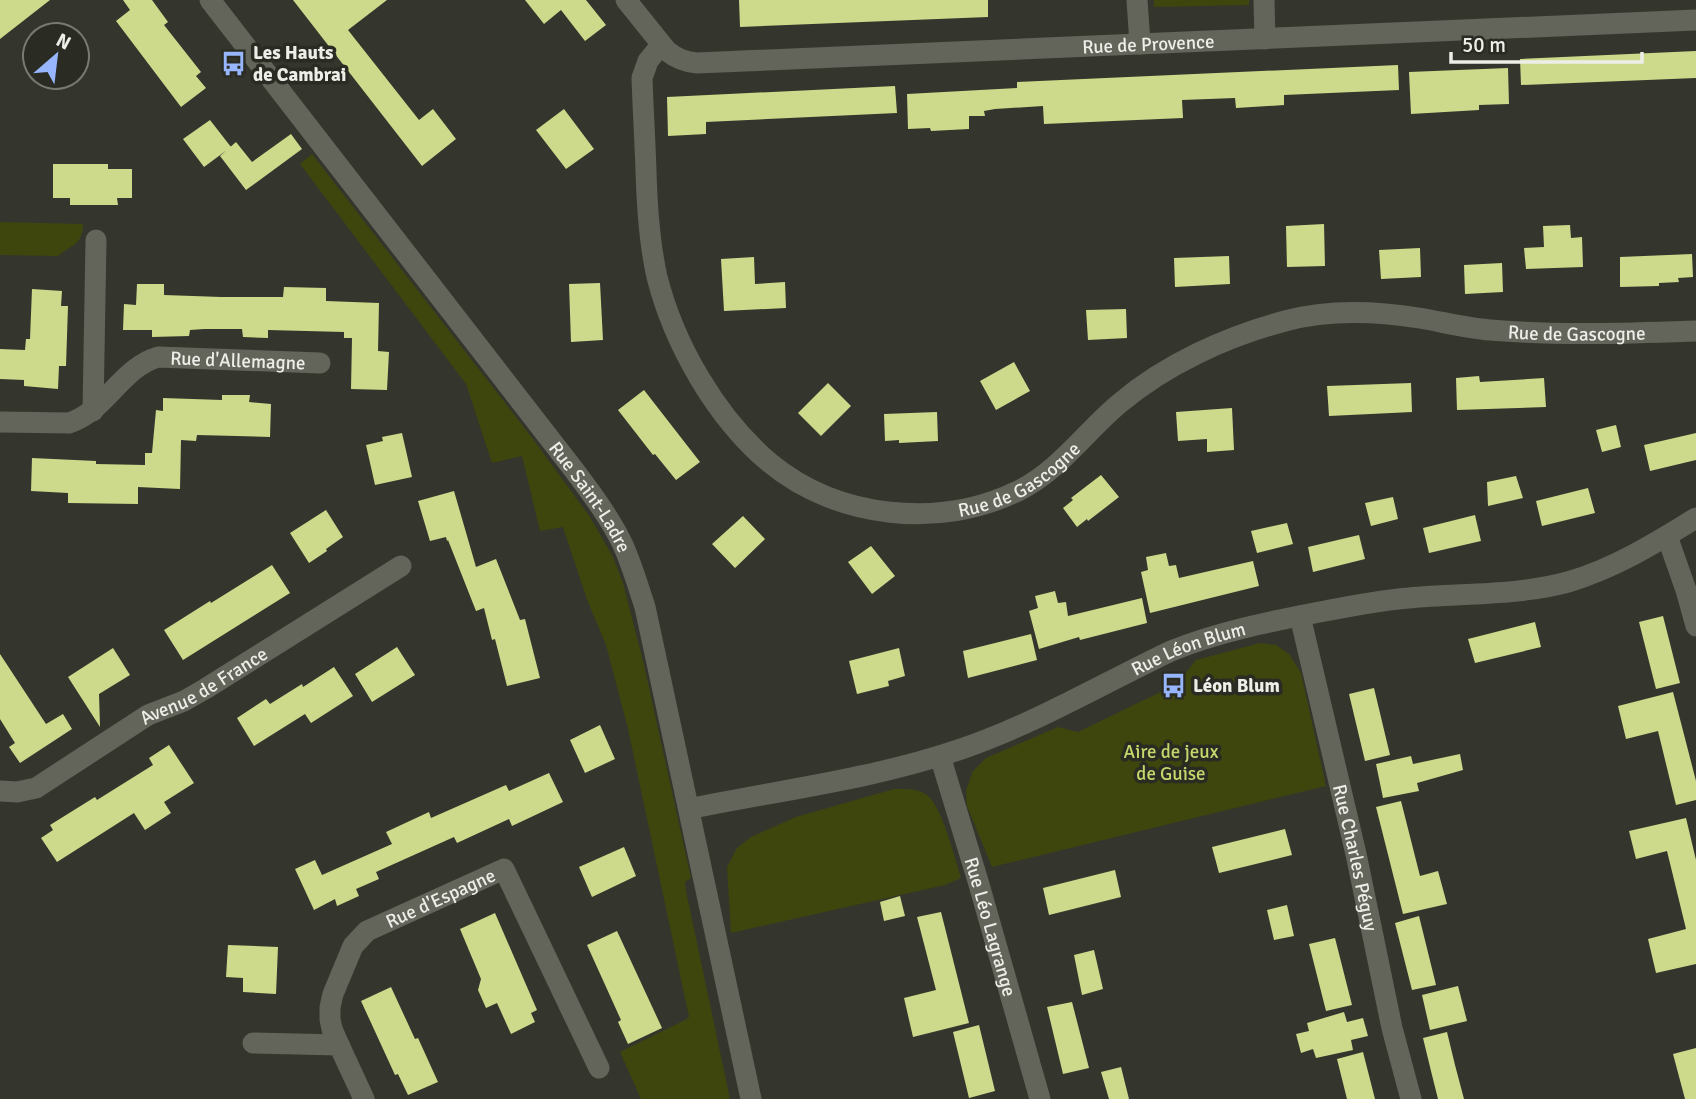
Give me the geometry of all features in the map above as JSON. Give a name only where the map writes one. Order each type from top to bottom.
[{"type":"street","name":"Rue Saint-Ladre","points":[[210,0],[566,459],[623,545],[645,607],[751,1099]]},
{"type":"street","name":"Rue de Provence","points":[[626,0],[661,45],[674,57],[697,63],[1696,20]]},
{"type":"street","points":[[1137,0],[1140,44]]},
{"type":"street","points":[[1264,0],[1265,39]]},
{"type":"street","name":"Rue de Gascogne","points":[[661,45],[648,61],[642,78],[648,210],[652,253],[677,335],[720,409],[753,447],[771,464],[798,482],[852,505],[896,513],[936,513],[957,511],[1018,491],[1049,471],[1140,387],[1182,362],[1246,332],[1291,319],[1322,314],[1377,313],[1485,330],[1548,334],[1696,331]]},
{"type":"street","points":[[93,411],[96,240]]},
{"type":"street","name":"Rue d'Allemagne","points":[[0,422],[69,423],[77,420],[93,411],[133,370],[158,357],[320,363]]},
{"type":"street","name":"Rue Léon Blum","points":[[689,809],[884,771],[940,756],[1016,727],[1191,643],[1260,624],[1407,598],[1526,590],[1568,582],[1614,564],[1696,518]]},
{"type":"street","points":[[1667,536],[1696,625]]},
{"type":"street","name":"Avenue de France","points":[[0,791],[17,792],[36,788],[148,715],[184,701],[205,689],[401,566]]},
{"type":"street","name":"Rue Charles Péguy","points":[[1300,616],[1353,842],[1392,1028],[1411,1099]]},
{"type":"street","name":"Rue Léo Lagrange","points":[[940,756],[1040,1099]]},
{"type":"street","name":"Rue d'Espagne","points":[[338,1045],[332,1029],[330,1007],[347,958],[359,938],[504,869],[599,1068]]},
{"type":"street","points":[[253,1043],[338,1045],[364,1099]]},
{"type":"green space","points":[[1154,0],[1249,0],[1249,5],[1154,7]]},
{"type":"green space","points":[[312,154],[533,439],[590,517],[613,557],[623,583],[644,665],[691,878],[685,882],[686,891],[730,1099],[641,1099],[620,1052],[689,1017],[628,729],[606,645],[588,602],[563,527],[540,531],[522,456],[492,463],[466,384],[300,164]]},
{"type":"green space","points":[[0,222],[83,224],[79,240],[58,256],[0,255]]},
{"type":"green space","name":"Aire de jeux de Guise","points":[[1260,643],[1276,645],[1289,654],[1301,673],[1326,786],[992,867],[967,806],[966,790],[973,771],[986,758],[1058,727],[1078,732],[1177,684],[1196,660]]},
{"type":"green space","points":[[894,789],[919,791],[933,801],[961,878],[945,885],[731,933],[727,867],[737,848],[751,837],[796,817]]},
{"type":"building","points":[[0,0],[50,0],[21,21],[0,39]]},
{"type":"building","points":[[123,0],[152,0],[168,22],[164,25],[201,72],[196,76],[206,88],[181,107],[116,21],[130,10]]},
{"type":"building","points":[[293,0],[387,0],[348,30],[419,120],[433,109],[456,139],[422,166]]},
{"type":"building","points":[[525,0],[586,0],[606,25],[585,41],[561,10],[544,24]]},
{"type":"building","points":[[739,0],[988,0],[988,17],[740,27]]},
{"type":"building","points":[[1696,51],[1696,78],[1521,85],[1520,59]]},
{"type":"building","points":[[1398,65],[1399,90],[1284,95],[1284,105],[1236,108],[1235,98],[1182,100],[1183,118],[1044,124],[1043,106],[995,109],[984,111],[985,116],[969,116],[969,129],[908,129],[907,94],[1017,88],[1017,82]]},
{"type":"building","points":[[1508,68],[1509,104],[1479,105],[1479,110],[1411,114],[1409,72]]},
{"type":"building","points":[[895,86],[897,113],[706,122],[706,134],[668,136],[667,97]]},
{"type":"building","points":[[564,109],[594,149],[566,169],[536,130]]},
{"type":"building","points":[[210,120],[231,147],[204,167],[183,139]]},
{"type":"building","points":[[291,134],[302,149],[246,190],[220,156],[236,142],[252,162]]},
{"type":"building","points":[[53,164],[108,164],[108,169],[132,169],[132,198],[117,198],[118,205],[70,205],[70,198],[53,198]]},
{"type":"building","points":[[1324,224],[1325,266],[1287,267],[1286,226]]},
{"type":"building","points":[[1570,225],[1571,238],[1582,237],[1583,267],[1526,269],[1524,248],[1544,247],[1543,226]]},
{"type":"building","points":[[1420,248],[1421,277],[1381,279],[1379,250]]},
{"type":"building","points":[[1692,254],[1693,277],[1678,278],[1679,282],[1659,283],[1659,286],[1620,287],[1620,257]]},
{"type":"building","points":[[1229,256],[1230,284],[1175,287],[1174,258]]},
{"type":"building","points":[[754,257],[755,284],[785,282],[786,308],[724,311],[721,259]]},
{"type":"building","points":[[1502,263],[1503,292],[1465,294],[1464,265]]},
{"type":"building","points":[[600,283],[603,340],[571,342],[569,284]]},
{"type":"building","points":[[137,284],[164,284],[164,295],[221,297],[283,297],[284,287],[326,288],[326,301],[379,303],[378,351],[389,352],[387,390],[351,389],[352,338],[344,338],[344,332],[268,330],[268,338],[243,337],[242,329],[204,329],[190,330],[189,336],[152,337],[152,330],[123,330],[124,304],[136,305]]},
{"type":"building","points":[[32,289],[62,291],[61,306],[68,306],[66,366],[59,366],[58,389],[24,386],[24,380],[0,379],[0,349],[25,350],[26,339],[30,339]]},
{"type":"building","points":[[1126,309],[1127,338],[1088,340],[1086,310]]},
{"type":"building","points":[[1014,362],[1030,391],[996,410],[980,381]]},
{"type":"building","points":[[1479,376],[1480,382],[1544,378],[1546,407],[1457,410],[1456,378]]},
{"type":"building","points":[[828,383],[851,406],[821,436],[798,413]]},
{"type":"building","points":[[1411,383],[1412,412],[1329,416],[1327,386]]},
{"type":"building","points":[[644,390],[700,462],[676,480],[618,410]]},
{"type":"building","points":[[222,395],[250,395],[249,402],[271,404],[270,437],[197,435],[196,441],[181,440],[180,489],[138,487],[138,504],[68,503],[68,493],[31,491],[32,458],[145,465],[145,453],[152,453],[156,410],[163,411],[163,398],[222,400]]},
{"type":"building","points":[[1232,408],[1234,450],[1207,452],[1207,439],[1178,441],[1176,412]]},
{"type":"building","points":[[937,412],[938,441],[885,441],[884,414]]},
{"type":"building","points":[[1616,425],[1621,447],[1602,452],[1596,430]]},
{"type":"building","points":[[402,433],[412,477],[375,485],[366,445],[383,441],[382,437]]},
{"type":"building","points":[[1696,433],[1696,460],[1650,471],[1644,445]]},
{"type":"building","points":[[1101,475],[1119,497],[1077,527],[1063,508],[1073,500],[1071,498]]},
{"type":"building","points":[[1516,476],[1523,498],[1488,506],[1487,482]]},
{"type":"building","points":[[1588,488],[1595,513],[1542,526],[1536,501]]},
{"type":"building","points":[[454,491],[476,567],[496,559],[520,620],[525,619],[540,678],[507,686],[484,608],[476,611],[448,540],[446,537],[430,541],[418,501]]},
{"type":"building","points":[[1393,497],[1398,519],[1371,526],[1365,503]]},
{"type":"building","points":[[326,510],[343,537],[309,563],[290,533]]},
{"type":"building","points":[[1475,515],[1481,541],[1429,553],[1423,528]]},
{"type":"building","points":[[743,516],[765,539],[735,568],[712,544]]},
{"type":"building","points":[[1287,523],[1293,544],[1257,553],[1251,531]]},
{"type":"building","points":[[1359,535],[1365,559],[1313,572],[1308,547]]},
{"type":"building","points":[[871,546],[895,576],[872,594],[848,562]]},
{"type":"building","points":[[1166,553],[1169,566],[1176,565],[1179,578],[1253,561],[1259,586],[1150,613],[1141,572],[1148,570],[1146,557]]},
{"type":"building","points":[[272,565],[290,593],[183,660],[164,630]]},
{"type":"building","points":[[1055,591],[1058,603],[1066,602],[1068,616],[1142,598],[1147,623],[1080,640],[1079,637],[1039,649],[1029,611],[1038,608],[1035,596]]},
{"type":"building","points":[[1663,616],[1680,683],[1656,689],[1639,622]]},
{"type":"building","points":[[1535,622],[1541,647],[1475,663],[1468,639]]},
{"type":"building","points":[[1031,634],[1037,660],[968,678],[963,651]]},
{"type":"building","points":[[397,647],[415,675],[372,702],[355,674]]},
{"type":"building","points":[[113,648],[130,675],[99,694],[100,727],[68,677]]},
{"type":"building","points":[[899,648],[905,676],[888,681],[889,686],[857,694],[849,661]]},
{"type":"building","points":[[0,654],[46,724],[63,714],[72,729],[20,763],[9,747],[15,743],[0,719]]},
{"type":"building","points":[[334,667],[353,696],[311,723],[305,714],[254,746],[237,718],[266,699],[270,704]]},
{"type":"building","points":[[1374,688],[1390,755],[1365,761],[1349,694]]},
{"type":"building","points":[[1673,692],[1696,781],[1696,800],[1676,805],[1658,731],[1626,739],[1618,706]]},
{"type":"building","points":[[600,725],[615,759],[585,773],[570,740]]},
{"type":"building","points":[[169,745],[194,783],[164,802],[171,813],[145,830],[134,813],[57,862],[41,838],[53,830],[50,825],[153,765],[149,758]]},
{"type":"building","points":[[1460,754],[1463,770],[1417,783],[1419,791],[1383,798],[1376,764],[1411,756],[1413,764]]},
{"type":"building","points":[[549,773],[563,802],[512,826],[509,819],[457,843],[454,837],[376,872],[379,879],[356,889],[359,896],[337,906],[335,899],[314,910],[295,869],[315,860],[322,875],[392,844],[386,832],[429,812],[431,818],[506,785],[509,791]]},
{"type":"building","points":[[1401,801],[1420,876],[1438,871],[1447,904],[1403,914],[1376,807]]},
{"type":"building","points":[[1686,818],[1696,860],[1696,964],[1656,973],[1648,939],[1686,929],[1667,851],[1636,859],[1629,831]]},
{"type":"building","points":[[1285,829],[1292,855],[1219,873],[1212,847]]},
{"type":"building","points":[[624,847],[636,876],[592,897],[579,867]]},
{"type":"building","points":[[1115,870],[1121,897],[1049,915],[1043,888]]},
{"type":"building","points":[[900,896],[905,916],[884,921],[880,902]]},
{"type":"building","points":[[1287,905],[1294,936],[1274,940],[1267,910]]},
{"type":"building","points":[[941,912],[969,1023],[913,1037],[904,998],[936,990],[917,917]]},
{"type":"building","points":[[495,913],[537,1010],[531,1013],[535,1022],[511,1034],[497,1003],[486,1008],[478,990],[481,979],[460,929]]},
{"type":"building","points":[[1419,916],[1436,985],[1412,990],[1395,923]]},
{"type":"building","points":[[617,931],[662,1028],[628,1044],[618,1022],[621,1020],[587,945]]},
{"type":"building","points":[[1335,938],[1352,1005],[1326,1011],[1309,944]]},
{"type":"building","points":[[228,945],[278,947],[276,994],[243,992],[243,978],[226,977]]},
{"type":"building","points":[[1094,950],[1103,989],[1082,995],[1074,955]]},
{"type":"building","points":[[1458,986],[1467,1021],[1430,1030],[1422,995]]},
{"type":"building","points":[[391,987],[438,1082],[408,1095],[398,1074],[395,1075],[361,1001]]},
{"type":"building","points":[[1072,1002],[1089,1068],[1063,1074],[1047,1007]]},
{"type":"building","points":[[1344,1012],[1347,1022],[1363,1018],[1368,1036],[1351,1040],[1353,1050],[1316,1058],[1313,1049],[1301,1053],[1296,1034],[1309,1031],[1307,1023]]},
{"type":"building","points":[[979,1025],[995,1091],[969,1098],[953,1032]]},
{"type":"building","points":[[1447,1032],[1464,1099],[1438,1099],[1423,1038]]},
{"type":"building","points":[[1696,1048],[1696,1099],[1685,1099],[1673,1054]]},
{"type":"building","points":[[1363,1052],[1375,1099],[1347,1099],[1337,1059]]},
{"type":"building","points":[[1121,1067],[1129,1099],[1109,1099],[1101,1072]]},
{"type":"place","name":"Les Hauts de Cambrai","points":[[233,63]]},
{"type":"place","name":"Léon Blum","points":[[1173,685]]}]
